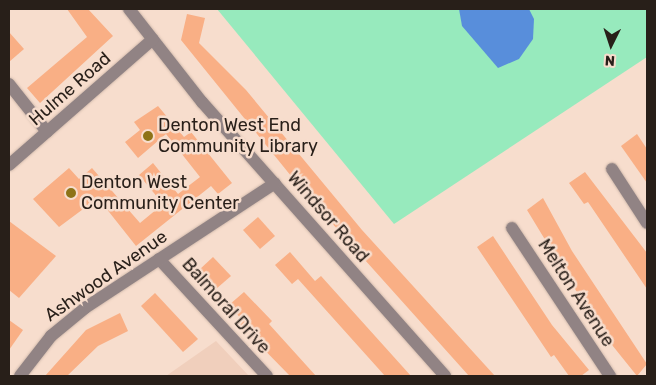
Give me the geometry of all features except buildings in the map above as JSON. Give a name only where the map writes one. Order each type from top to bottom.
[{"type":"street","name":"Windsor Road","points":[[129,9],[202,102],[445,376]]},
{"type":"street","name":"Hulme Road","points":[[9,165],[154,39]]},
{"type":"street","points":[[9,84],[47,132]]},
{"type":"street","points":[[612,169],[647,223]]},
{"type":"street","name":"Ashwood Avenue","points":[[20,375],[50,336],[159,258],[275,183]]},
{"type":"street","name":"Melton Avenue","points":[[512,228],[610,376]]},
{"type":"street","name":"Balmoral Drive","points":[[159,258],[267,376]]},
{"type":"street","points":[[9,364],[20,375]]},
{"type":"shaded area","points":[[216,341],[249,376],[166,376]]},
{"type":"green space","points":[[217,9],[647,9],[647,57],[394,224]]},
{"type":"water","points":[[459,9],[529,9],[534,19],[533,39],[519,59],[498,68],[462,26]]},
{"type":"place","name":"Denton West End Community Library","points":[[148,136]]},
{"type":"place","name":"Denton West Community Center","points":[[71,193]]}]
